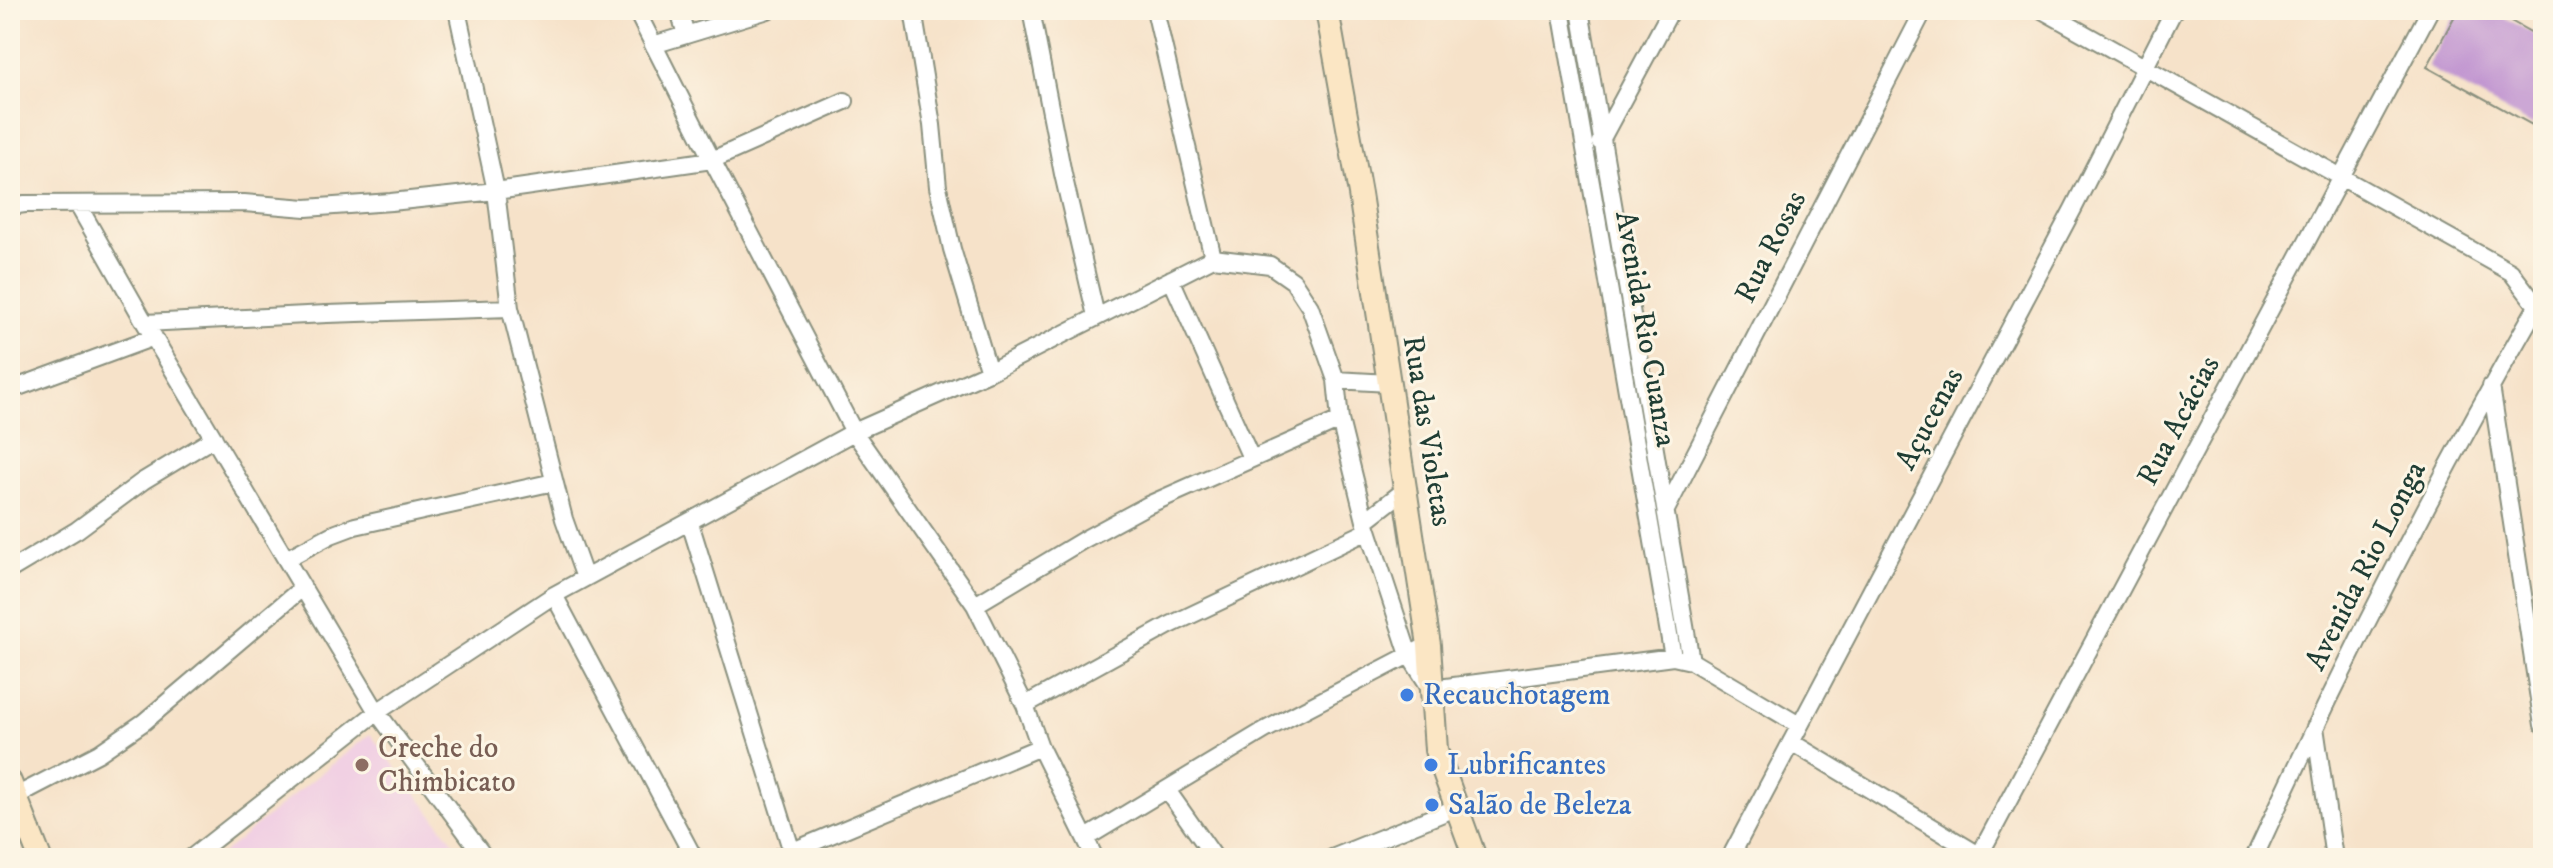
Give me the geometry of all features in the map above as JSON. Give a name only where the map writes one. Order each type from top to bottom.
[{"type":"street","points":[[457,10],[496,191],[510,308],[554,482],[585,578]]},
{"type":"street","points":[[636,10],[854,432],[975,605],[1095,858]]},
{"type":"street","points":[[679,10],[686,35]]},
{"type":"street","points":[[653,45],[768,10]]},
{"type":"street","points":[[913,10],[932,125],[938,187],[952,249],[989,372]]},
{"type":"street","points":[[1031,10],[1063,174],[1096,316]]},
{"type":"street","points":[[1155,10],[1213,258]]},
{"type":"street","name":"Rua das Violetas","points":[[1327,10],[1405,490],[1419,650],[1431,689],[1436,750],[1475,858]]},
{"type":"street","name":"Avenida Rio Cuanza","points":[[1561,10],[1685,657]]},
{"type":"street","points":[[1580,10],[1666,510],[1685,657]]},
{"type":"street","points":[[1587,157],[1601,141],[1671,10]]},
{"type":"street","name":"Rua Rosas","points":[[1666,510],[1924,10]]},
{"type":"street","points":[[2042,10],[2511,272],[2540,305]]},
{"type":"street","name":"Açucenas","points":[[1733,852],[2073,209],[2174,10]]},
{"type":"street","name":"Rua Acácias","points":[[1980,857],[2430,10]]},
{"type":"street","points":[[10,206],[244,203],[306,208],[496,191],[712,160],[845,101]]},
{"type":"street","points":[[78,205],[377,712],[485,858]]},
{"type":"street","points":[[191,858],[377,712],[554,595],[854,432],[989,372],[1213,258],[1270,265],[1293,281],[1310,307],[1336,380],[1340,420],[1366,526],[1419,650],[1265,730],[1086,838]]},
{"type":"street","points":[[1171,279],[1251,458]]},
{"type":"street","name":"Avenida Rio Longa","points":[[2254,858],[2315,725],[2491,386],[2540,305]]},
{"type":"street","points":[[10,390],[150,330],[327,314],[510,308]]},
{"type":"street","points":[[1336,380],[1389,383]]},
{"type":"street","points":[[2491,386],[2543,725]]},
{"type":"street","points":[[975,605],[1148,505],[1340,420]]},
{"type":"street","points":[[10,570],[77,530],[143,481],[214,438]]},
{"type":"street","points":[[286,559],[355,526],[554,482]]},
{"type":"street","points":[[1025,705],[1180,620],[1366,526],[1405,490]]},
{"type":"street","points":[[690,523],[784,855],[1040,747]]},
{"type":"street","points":[[40,858],[13,789],[99,753],[144,722],[302,588]]},
{"type":"street","points":[[554,595],[694,858]]},
{"type":"street","points":[[1431,689],[1685,657],[1799,725]]},
{"type":"street","points":[[2315,725],[2334,858]]},
{"type":"street","points":[[1791,742],[1980,857]]},
{"type":"street","points":[[1167,790],[1215,858]]},
{"type":"street","points":[[1332,858],[1458,807]]},
{"type":"shaded area","name":"Creche do Chimbicato","points":[[370,734],[466,858],[217,858],[291,797]]},
{"type":"building","points":[[2458,10],[2491,10],[2543,39],[2543,105],[2532,125],[2427,67]]},
{"type":"place","name":"Recauchotagem","points":[[1407,695]]},
{"type":"place","name":"Creche do Chimbicato","points":[[362,765]]},
{"type":"place","name":"Lubrificantes","points":[[1431,765]]},
{"type":"place","name":"Salão de Beleza","points":[[1432,805]]}]
